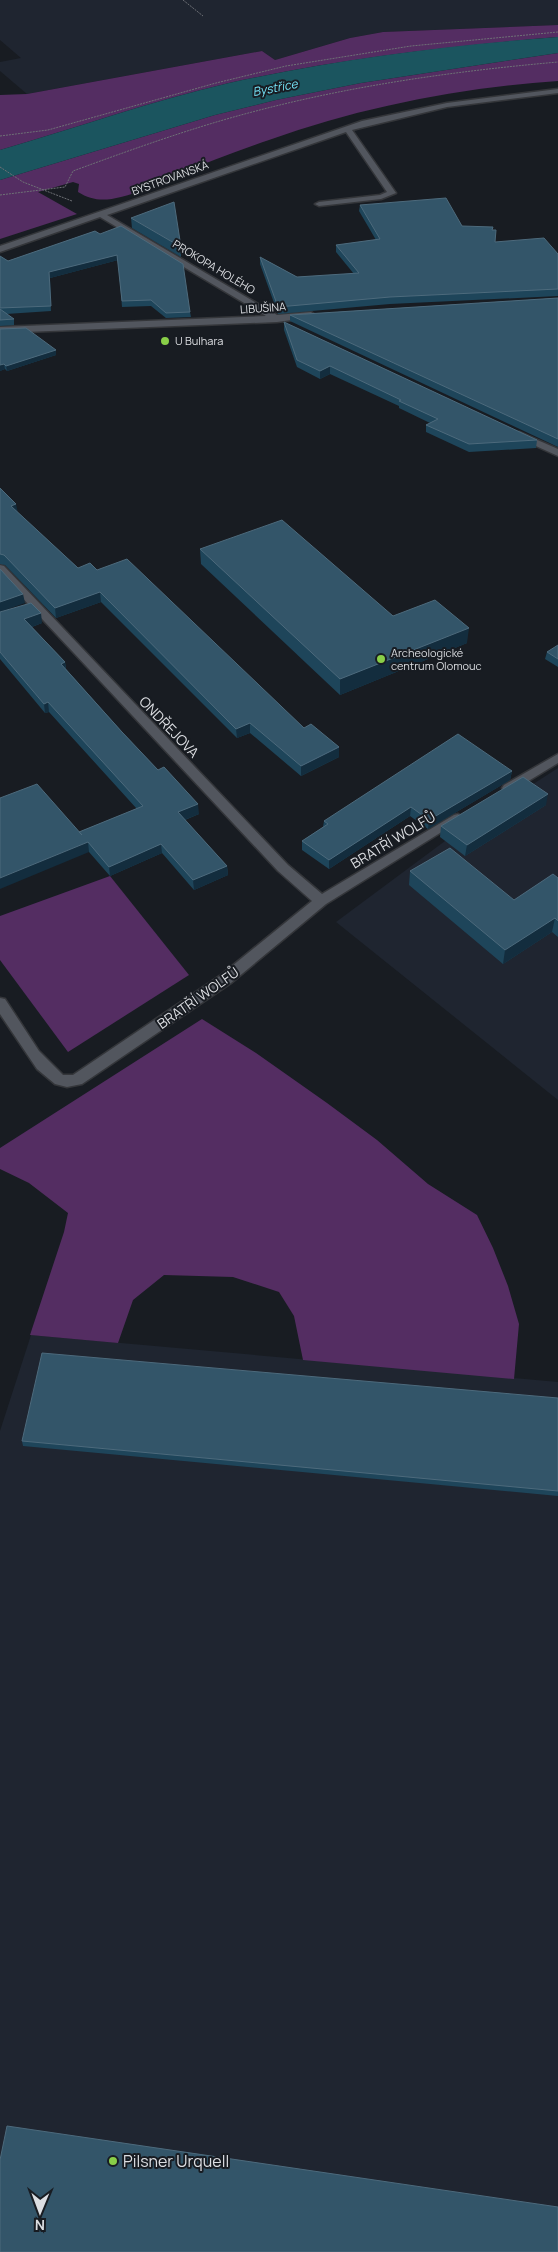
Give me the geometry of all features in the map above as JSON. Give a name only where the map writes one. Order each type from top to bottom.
[{"type":"street","name":"BYSTROVANSKÁ","points":[[0,249],[374,121],[447,105],[558,91]]},
{"type":"street","points":[[319,204],[381,197],[392,192],[348,129]]},
{"type":"street","name":"PROKOPA HOLÉHO","points":[[102,215],[290,328]]},
{"type":"street","name":"LIBUŠINA","points":[[0,330],[316,315]]},
{"type":"street","points":[[513,432],[558,453]]},
{"type":"street","name":"ONDŘEJOVA","points":[[0,568],[29,607],[283,868],[321,901]]},
{"type":"street","points":[[498,794],[558,758]]},
{"type":"street","name":"BRATŘÍ WOLFŮ","points":[[0,1003],[47,1070],[58,1079],[67,1082],[76,1080],[90,1073],[226,979],[271,944],[321,901],[473,810]]},
{"type":"path","points":[[183,0],[203,16]]},
{"type":"path","points":[[0,136],[48,130],[216,82],[324,60],[443,42],[558,32]]},
{"type":"path","points":[[0,195],[65,187],[73,171],[168,137],[281,104],[378,85],[460,72],[558,62]]},
{"type":"path","points":[[0,167],[23,182],[72,201]]},
{"type":"shaded area","points":[[0,0],[558,0],[558,25],[383,32],[350,38],[275,60],[262,51],[27,94],[0,71],[0,62],[21,58],[0,40]]},
{"type":"shaded area","points":[[558,25],[558,37],[393,54],[310,67],[229,83],[142,106],[0,150],[0,95],[27,94],[262,51],[275,60],[350,38],[383,32]]},
{"type":"shaded area","points":[[558,53],[558,81],[448,94],[339,118],[245,148],[128,195],[115,198],[104,200],[88,197],[78,192],[79,184],[73,182],[38,192],[77,214],[0,239],[0,180],[215,115],[276,100],[361,83]]},
{"type":"shaded area","points":[[558,768],[558,1100],[336,922],[445,841]]},
{"type":"shaded area","points":[[110,876],[189,975],[68,1052],[0,960],[0,916]]},
{"type":"shaded area","points":[[202,1019],[256,1053],[327,1103],[377,1140],[428,1184],[477,1215],[508,1286],[519,1324],[514,1379],[303,1360],[294,1316],[279,1292],[233,1277],[164,1275],[133,1300],[118,1343],[30,1335],[64,1232],[68,1213],[29,1183],[0,1169],[0,1148]]},
{"type":"shaded area","points":[[31,1335],[558,1382],[558,2252],[0,2252],[0,1431]]},
{"type":"water","name":"Bystřice","points":[[558,37],[558,53],[361,83],[276,100],[215,115],[0,180],[0,150],[200,90],[270,74],[352,60],[475,44]]},
{"type":"building","points":[[446,198],[462,226],[493,227],[492,230],[496,230],[495,242],[544,238],[558,254],[558,289],[390,297],[278,307],[260,257],[297,277],[359,273],[336,245],[380,239],[360,205]]},
{"type":"building","points":[[174,202],[181,247],[131,218]]},
{"type":"building","points":[[121,226],[183,264],[190,312],[166,313],[151,300],[122,301],[117,255],[49,272],[51,306],[0,308],[0,256],[8,261],[95,231],[100,234]]},
{"type":"building","points":[[558,298],[558,439],[290,315]]},
{"type":"building","points":[[0,309],[14,319],[0,320]]},
{"type":"building","points":[[284,322],[537,440],[469,444],[426,425],[438,419],[330,366],[320,371],[297,360]]},
{"type":"building","points":[[26,328],[56,350],[6,366],[4,364],[0,365],[0,329]]},
{"type":"building","points":[[0,488],[16,504],[11,506],[78,568],[90,563],[97,570],[127,559],[304,728],[311,724],[339,747],[301,766],[250,723],[236,729],[100,592],[55,608],[4,555],[0,554]]},
{"type":"building","points":[[282,520],[393,616],[435,600],[469,628],[340,679],[200,549]]},
{"type":"building","points":[[0,569],[23,594],[0,602]]},
{"type":"building","points":[[31,603],[41,613],[24,619],[65,662],[61,664],[122,732],[158,770],[164,767],[198,804],[178,812],[227,866],[193,880],[161,844],[109,867],[88,842],[0,878],[0,798],[37,784],[79,832],[143,806],[48,702],[44,704],[0,652],[0,612]]},
{"type":"building","points":[[558,645],[558,659],[547,652]]},
{"type":"building","points":[[458,734],[512,771],[429,820],[411,807],[329,860],[302,841],[328,824],[324,821]]},
{"type":"building","points":[[523,777],[548,794],[467,845],[441,826]]},
{"type":"building","points":[[450,848],[514,900],[553,874],[558,878],[558,921],[555,918],[505,950],[410,871]]},
{"type":"building","points":[[42,1353],[558,1398],[558,1491],[22,1441]]},
{"type":"building","name":"Pilsner Urquell","points":[[7,2126],[558,2207],[558,2252],[0,2252],[0,2160]]},
{"type":"place","name":"U Bulhara","points":[[165,341]]},
{"type":"place","name":"Archeologické centrum Olomouc","points":[[381,659]]},
{"type":"place","name":"Pilsner Urquell","points":[[113,2161]]}]
